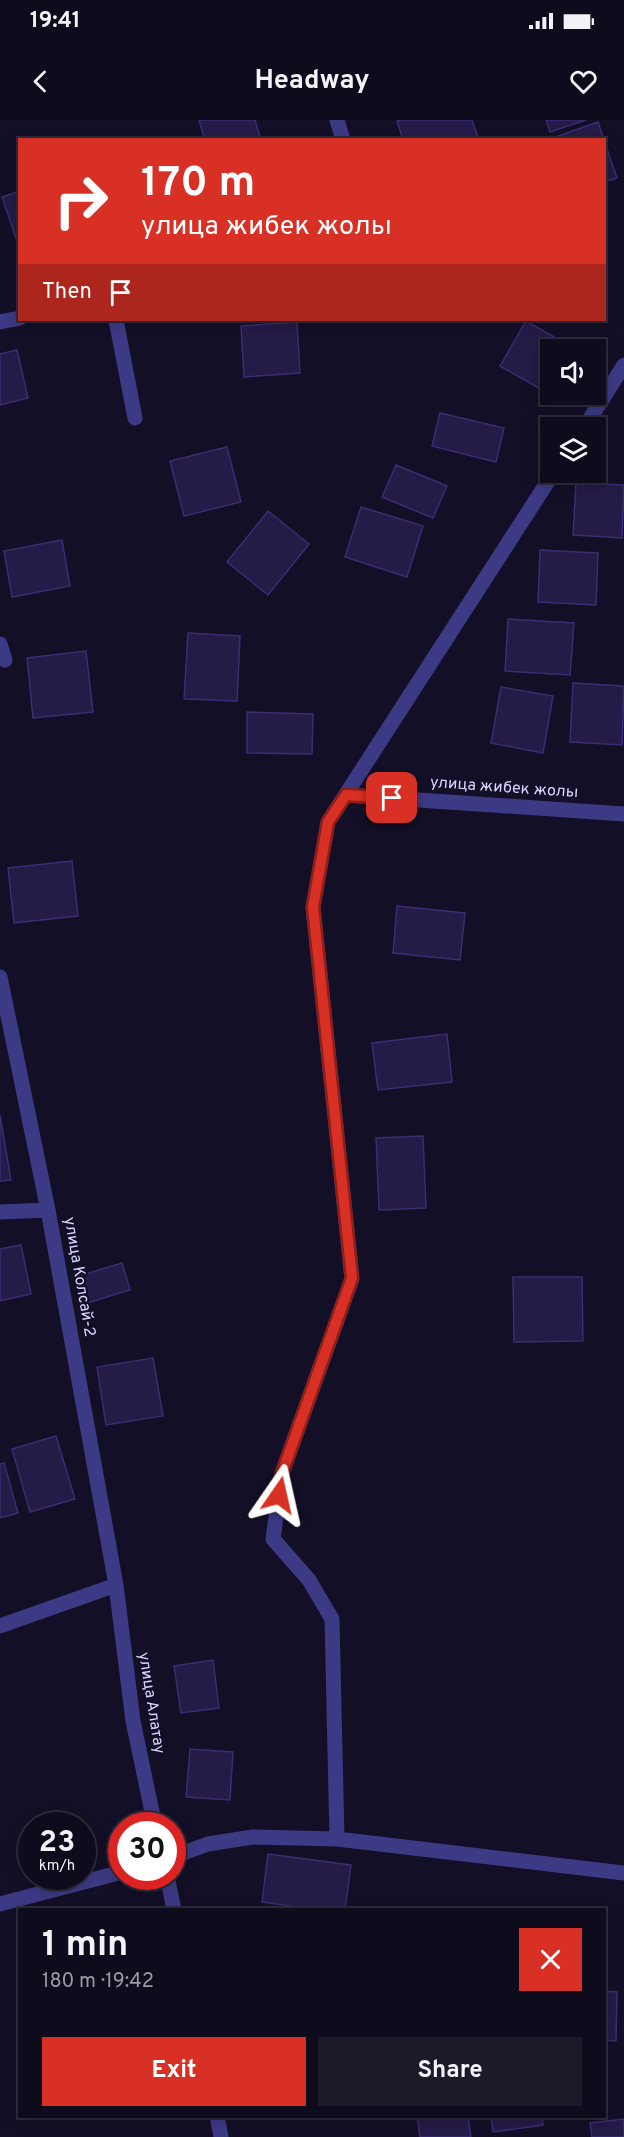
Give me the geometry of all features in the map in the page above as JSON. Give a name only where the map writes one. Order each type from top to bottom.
[{"type":"street","points":[[337,120],[342,138]]},
{"type":"street","points":[[0,322],[18,318]]},
{"type":"street","points":[[116,321],[135,418]]},
{"type":"street","points":[[591,417],[624,365]]},
{"type":"street","points":[[337,1839],[332,1619],[309,1580],[273,1539],[282,1473],[352,1278],[313,907],[328,822],[547,483]]},
{"type":"street","points":[[0,644],[5,660]]},
{"type":"street","name":"улица жибек жолы","points":[[346,795],[624,814]]},
{"type":"street","name":"улица Колсай-2","points":[[0,977],[48,1210],[116,1585]]},
{"type":"street","points":[[0,1212],[48,1210]]},
{"type":"street","points":[[0,1626],[116,1585]]},
{"type":"street","name":"улица Алатау","points":[[116,1585],[133,1721],[152,1812]]},
{"type":"street","points":[[186,1852],[208,1844],[253,1837],[337,1839],[624,1873]]},
{"type":"street","points":[[0,1904],[108,1876]]},
{"type":"street","points":[[170,1890],[174,1908]]},
{"type":"street","points":[[217,2118],[221,2137]]},
{"type":"building","points":[[199,120],[255,120],[260,138],[204,138]]},
{"type":"building","points":[[472,120],[478,138],[402,138],[397,121]]},
{"type":"building","points":[[546,120],[586,120],[550,132]]},
{"type":"building","points":[[598,122],[603,138],[553,138]]},
{"type":"building","points":[[606,146],[617,178],[606,181]]},
{"type":"building","points":[[18,192],[18,244],[2,197]]},
{"type":"building","points":[[526,321],[558,339],[540,339],[540,389],[500,366]]},
{"type":"building","points":[[297,322],[300,373],[244,377],[241,326]]},
{"type":"building","points":[[17,350],[28,398],[0,405],[0,354]]},
{"type":"building","points":[[440,413],[504,428],[496,462],[432,446]]},
{"type":"building","points":[[227,447],[241,502],[184,516],[170,461]]},
{"type":"building","points":[[396,465],[447,486],[433,518],[382,497]]},
{"type":"building","points":[[576,483],[624,485],[622,538],[573,535]]},
{"type":"building","points":[[361,507],[423,526],[407,577],[345,557]]},
{"type":"building","points":[[268,511],[309,544],[268,595],[227,562]]},
{"type":"building","points":[[62,540],[70,586],[12,597],[4,551]]},
{"type":"building","points":[[540,550],[598,553],[596,605],[538,602]]},
{"type":"building","points":[[508,619],[574,623],[570,675],[505,671]]},
{"type":"building","points":[[188,633],[240,636],[237,701],[184,699]]},
{"type":"building","points":[[86,651],[93,712],[33,718],[27,658]]},
{"type":"building","points":[[573,683],[624,686],[622,745],[570,742]]},
{"type":"building","points":[[501,687],[553,696],[543,753],[491,743]]},
{"type":"building","points":[[247,712],[313,714],[312,754],[247,753]]},
{"type":"building","points":[[72,861],[78,916],[14,923],[8,868]]},
{"type":"building","points":[[397,906],[465,913],[460,960],[393,953]]},
{"type":"building","points":[[447,1034],[452,1082],[378,1090],[372,1043]]},
{"type":"building","points":[[0,1115],[11,1180],[0,1181]]},
{"type":"building","points":[[423,1136],[426,1208],[379,1210],[376,1138]]},
{"type":"building","points":[[21,1245],[31,1294],[0,1301],[0,1249]]},
{"type":"building","points":[[122,1263],[130,1290],[87,1303],[79,1276]]},
{"type":"building","points":[[513,1277],[582,1277],[583,1341],[514,1342]]},
{"type":"building","points":[[153,1358],[163,1416],[106,1425],[97,1367]]},
{"type":"building","points":[[56,1436],[75,1499],[30,1512],[12,1449]]},
{"type":"building","points":[[4,1463],[18,1513],[0,1518],[0,1464]]},
{"type":"building","points":[[213,1660],[219,1708],[181,1713],[174,1666]]},
{"type":"building","points":[[190,1749],[233,1752],[230,1800],[186,1797]]},
{"type":"building","points":[[268,1854],[351,1865],[345,1908],[304,1908],[262,1902]]},
{"type":"building","points":[[606,1991],[617,1992],[616,2041],[606,2040]]},
{"type":"building","points":[[417,2118],[468,2118],[471,2137],[420,2137]]},
{"type":"building","points":[[491,2118],[542,2118],[543,2125],[493,2132]]},
{"type":"building","points":[[624,2119],[624,2137],[592,2137],[590,2123]]},
{"type":"route","points":[[279,1495],[282,1473],[352,1278],[313,907],[328,822],[346,795],[392,798]]}]
